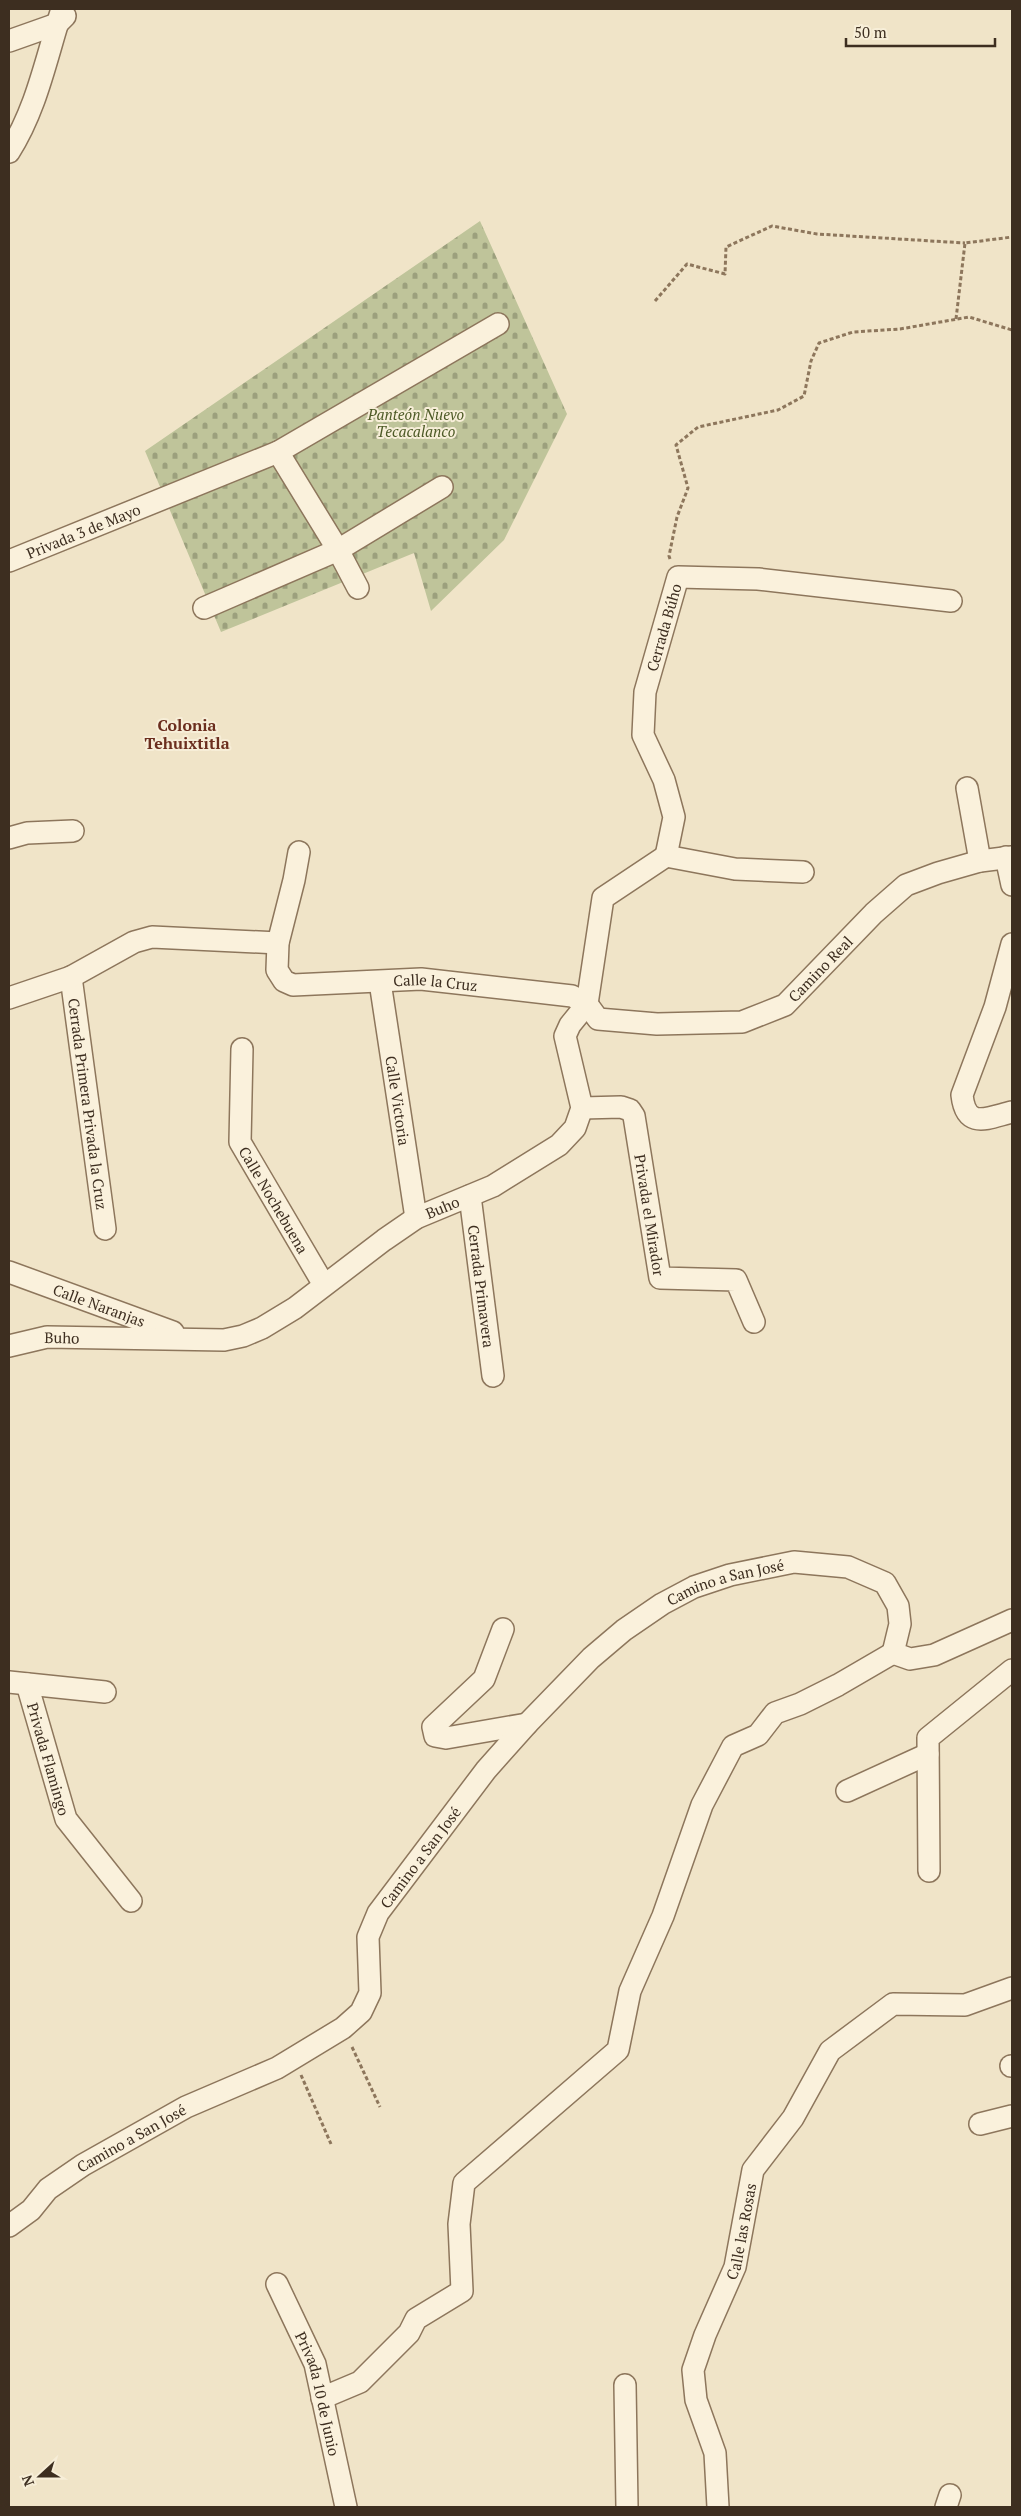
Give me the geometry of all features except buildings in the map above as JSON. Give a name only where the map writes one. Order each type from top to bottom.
[{"type":"street","points":[[9,41],[72,9]]},
{"type":"street","points":[[9,152],[21,132],[35,100],[60,16]]},
{"type":"street","name":"Privada 3 de Mayo","points":[[9,561],[278,452],[498,324]]},
{"type":"street","points":[[278,452],[338,550],[358,588]]},
{"type":"street","points":[[204,608],[338,550],[442,487]]},
{"type":"street","name":"Cerrada Búho","points":[[666,856],[674,817],[664,780],[643,735],[645,692],[678,577],[758,579],[951,601]]},
{"type":"street","points":[[967,788],[980,861]]},
{"type":"street","points":[[9,838],[27,833],[73,831]]},
{"type":"street","points":[[9,998],[71,977],[134,942],[152,937],[278,944],[294,880],[298,852]]},
{"type":"street","points":[[582,1108],[565,1036],[570,1025],[586,1004],[603,898],[666,856],[735,869],[803,872]]},
{"type":"street","points":[[1009,857],[1012,885]]},
{"type":"street","name":"Camino Real","points":[[586,1004],[598,1019],[657,1024],[742,1022],[785,1005],[874,913],[906,885],[938,872],[980,861],[1009,857]]},
{"type":"street","name":"Calle la Cruz","points":[[278,944],[277,970],[284,981],[293,985],[421,979],[572,996],[586,1004]]},
{"type":"street","points":[[1012,944],[995,1007],[962,1095],[963,1110],[971,1118],[981,1119],[1012,1112]]},
{"type":"street","name":"Cerrada Primera Privada la Cruz","points":[[71,977],[104,1229]]},
{"type":"street","name":"Calle Victoria","points":[[380,982],[416,1218]]},
{"type":"street","name":"Calle Nochebuena","points":[[242,1049],[240,1142],[324,1285]]},
{"type":"street","name":"Privada el Mirador","points":[[582,1108],[621,1107],[630,1110],[634,1116],[660,1278],[736,1280],[754,1322]]},
{"type":"street","name":"Buho","points":[[9,1346],[47,1337],[224,1340],[243,1336],[262,1328],[295,1308],[416,1218],[493,1186],[559,1145],[575,1128],[582,1108]]},
{"type":"street","name":"Cerrada Primavera","points":[[470,1196],[493,1376]]},
{"type":"street","name":"Calle Naranjas","points":[[9,1272],[190,1338]]},
{"type":"street","name":"Camino a San José","points":[[9,2226],[31,2210],[48,2190],[83,2165],[186,2107],[294,2059],[343,2028],[361,2012],[370,1993],[368,1937],[378,1913],[486,1770],[527,1724],[591,1658],[624,1630],[662,1604],[694,1587],[730,1575],[794,1562],[848,1567],[885,1583],[898,1606],[900,1624],[892,1653]]},
{"type":"street","points":[[322,2398],[360,2382],[409,2333],[416,2319],[462,2292],[459,2224],[464,2183],[618,2050],[630,1991],[663,1916],[702,1805],[733,1746],[758,1735],[775,1713],[800,1704],[838,1685],[892,1653],[910,1659],[934,1655],[1012,1620]]},
{"type":"street","points":[[503,1629],[484,1678],[433,1728],[434,1736],[446,1738],[527,1724]]},
{"type":"street","points":[[929,1870],[928,1738],[1012,1670]]},
{"type":"street","points":[[18,1683],[104,1692]]},
{"type":"street","name":"Privada Flamingo","points":[[18,1683],[66,1819],[131,1901]]},
{"type":"street","points":[[848,1791],[928,1754]]},
{"type":"street","name":"Calle las Rosas","points":[[718,2507],[715,2453],[696,2400],[693,2370],[705,2335],[735,2267],[753,2170],[793,2118],[830,2051],[893,2004],[965,2006],[1012,1988]]},
{"type":"street","points":[[980,2124],[1012,2116]]},
{"type":"street","name":"Privada 10 de Junio","points":[[277,2284],[315,2364],[346,2507]]},
{"type":"street","points":[[624,2385],[627,2507]]},
{"type":"path","points":[[655,302],[687,264],[725,274],[726,247],[772,226],[817,234],[965,243],[1012,237]]},
{"type":"path","points":[[956,319],[965,243]]},
{"type":"path","points":[[678,577],[669,556],[676,517],[688,488],[676,445],[698,427],[778,410],[804,396],[811,361],[819,343],[853,332],[900,329],[969,317],[1012,330]]},
{"type":"path","points":[[343,2028],[380,2107]]},
{"type":"path","points":[[294,2059],[331,2144]]},
{"type":"green space","name":"Panteón Nuevo Tecacalanco","points":[[480,221],[567,414],[504,540],[431,611],[414,553],[221,632],[145,451]]},
{"type":"district","name":"Colonia Tehuixtitla","points":[[187,734]]}]
